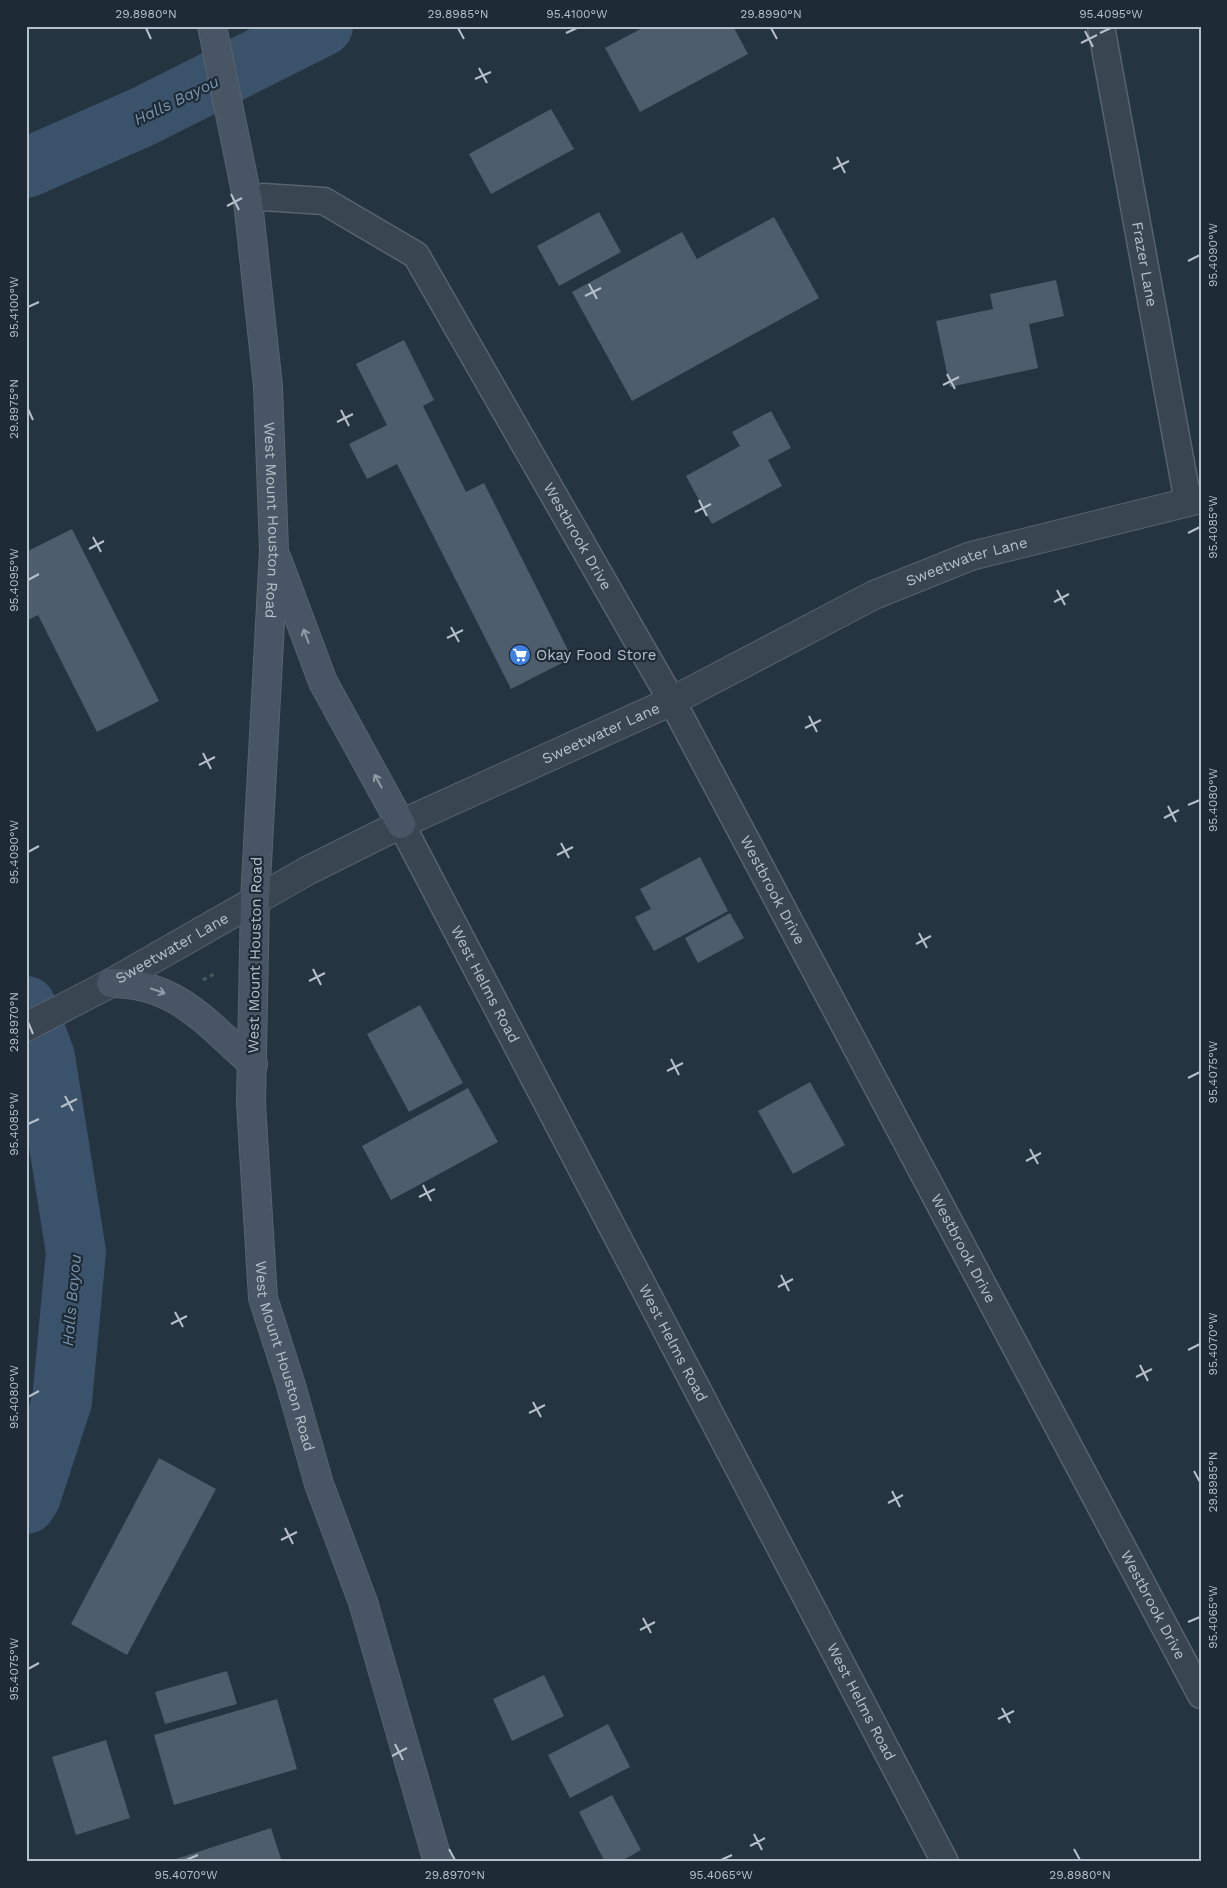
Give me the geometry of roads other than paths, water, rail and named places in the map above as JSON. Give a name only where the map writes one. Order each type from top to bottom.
[{"type":"main road","name":"West Mount Houston Road","points":[[212,26],[248,202],[268,386],[274,550],[254,900],[251,1103],[263,1298],[290,1382],[319,1484],[363,1602],[438,1862]]},
{"type":"main road","points":[[274,550],[323,682],[402,824]]},
{"type":"main road","points":[[111,983],[130,983],[163,992],[192,1009],[253,1064]]},
{"type":"street","name":"Frazer Lane","points":[[1101,26],[1194,500]]},
{"type":"street","name":"Westbrook Drive","points":[[248,202],[263,197],[324,201],[416,255],[672,702],[1201,1695]]},
{"type":"street","name":"Sweetwater Lane","points":[[26,1028],[111,983],[307,871],[402,824],[672,702],[874,595],[971,556],[1194,500]]},
{"type":"street","name":"West Helms Road","points":[[402,824],[945,1862]]},
{"type":"waterway","name":"Halls Bayou","points":[[26,168],[142,117],[323,26]]},
{"type":"waterway","name":"Halls Bayou","points":[[26,1006],[45,1057],[76,1252],[62,1401],[31,1496],[26,1504]]},
{"type":"place","name":"Okay Food Store","points":[[520,655]]}]
